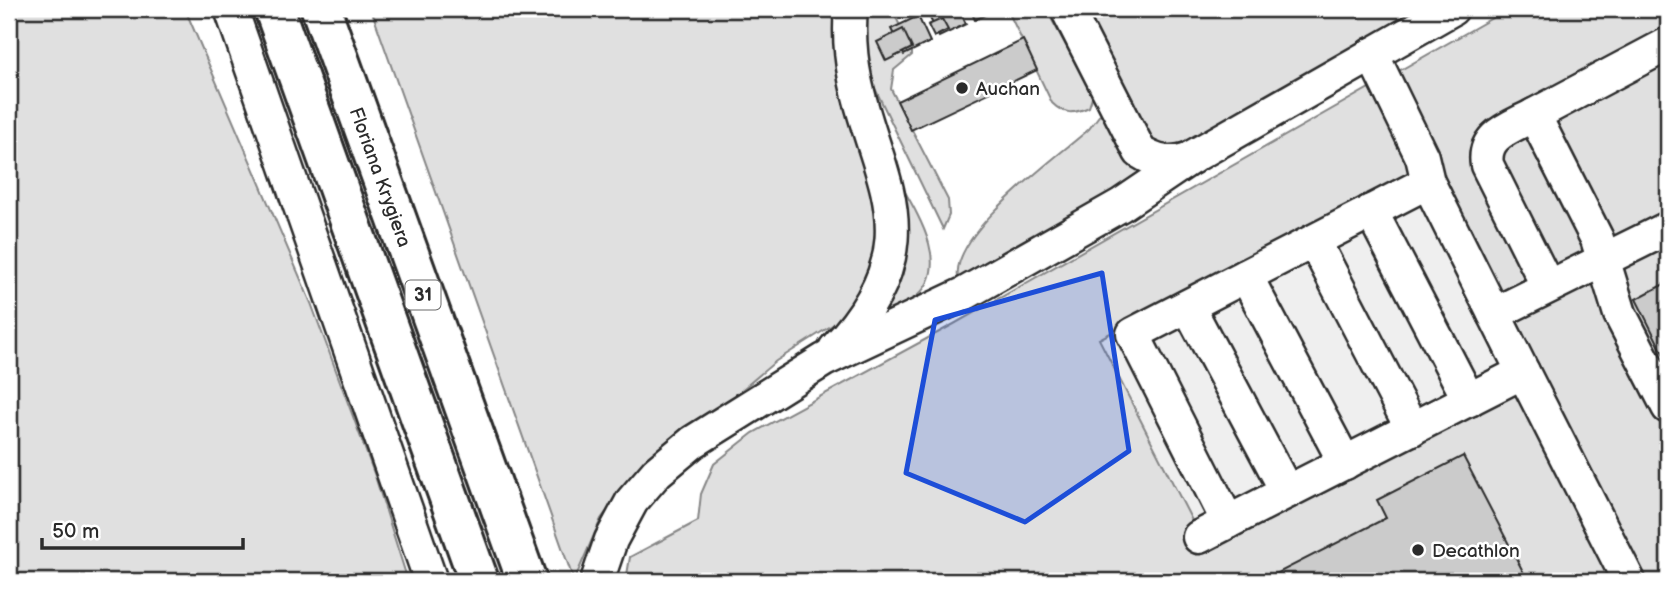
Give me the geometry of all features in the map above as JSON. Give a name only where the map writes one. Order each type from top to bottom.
[{"type":"main road","name":"31","points":[[274,9],[479,581]]},
{"type":"main road","name":"Floriana Krygiera","points":[[321,9],[527,581]]},
{"type":"lane","points":[[231,9],[431,581]]},
{"type":"lane","points":[[824,360],[860,323],[885,276],[893,242],[888,198],[855,81],[851,9]]},
{"type":"lane","points":[[1067,9],[1140,152],[1153,160],[1167,163],[1192,157]]},
{"type":"lane","points":[[597,581],[624,512],[657,472],[693,442],[824,360],[964,294],[1121,205],[1192,157],[1452,9]]},
{"type":"lane","points":[[1547,285],[1487,165],[1485,152],[1492,137],[1668,44]]},
{"type":"lane","points":[[1364,58],[1413,163],[1429,182],[1629,581]]},
{"type":"lane","points":[[1534,115],[1597,239],[1620,314],[1668,407]]},
{"type":"lane","points":[[1228,522],[1133,334],[1429,182]]},
{"type":"lane","points":[[1371,211],[1469,400]]},
{"type":"lane","points":[[1494,314],[1547,285],[1668,228]]},
{"type":"lane","points":[[1314,241],[1412,429]]},
{"type":"lane","points":[[1246,276],[1345,464]]},
{"type":"lane","points":[[1188,306],[1287,492]]},
{"type":"lane","points":[[1199,537],[1523,372]]},
{"type":"highlighted area","points":[[1102,273],[1129,451],[1025,522],[906,473],[935,320]]},
{"type":"shaded area","points":[[9,9],[185,9],[311,303],[375,476],[408,581],[9,581]]},
{"type":"shaded area","points":[[371,9],[841,9],[881,217],[872,281],[845,317],[776,361],[725,404],[675,436],[641,465],[601,519],[574,581]]},
{"type":"shaded area","points":[[863,9],[892,9],[912,51],[912,55],[894,70],[891,89],[948,200],[949,215],[943,229],[869,76]]},
{"type":"shaded area","points":[[997,9],[1046,9],[1093,95],[1089,107],[1069,112],[1052,103],[1009,13]]},
{"type":"shaded area","points":[[1083,9],[1423,9],[1189,143],[1165,149],[1147,136]]},
{"type":"shaded area","points":[[1508,9],[1668,9],[1668,581],[626,581],[630,557],[698,521],[701,494],[714,464],[753,433],[954,324]],"holes":[[[1409,178],[1515,389],[1205,546],[1099,339]]]},
{"type":"shaded area","points":[[1101,113],[1118,145],[1144,174],[959,282],[959,264],[969,243],[985,221],[1030,178],[1089,129]]},
{"type":"shaded area","points":[[1430,151],[1668,581],[1215,581],[1088,329]]},
{"type":"shaded area","points":[[891,167],[925,231],[932,265],[928,281],[918,295],[881,317],[878,315]]},
{"type":"building","points":[[949,9],[959,9],[966,24],[939,37],[930,18]]},
{"type":"building","points":[[970,9],[997,9],[975,20]]},
{"type":"building","points":[[918,16],[930,42],[904,55],[891,29]]},
{"type":"building","points":[[942,19],[948,30],[934,37],[928,25]]},
{"type":"building","points":[[903,29],[912,48],[886,61],[877,42]]},
{"type":"building","name":"Auchan","points":[[1023,40],[1037,70],[911,130],[897,101]]},
{"type":"building","points":[[1668,282],[1668,363],[1636,299]]},
{"type":"building","name":"Decathlon","points":[[1463,456],[1528,581],[1262,581],[1386,518],[1377,500]]},
{"type":"place","name":"Auchan","points":[[962,88]]},
{"type":"place","name":"Decathlon","points":[[1418,550]]}]
